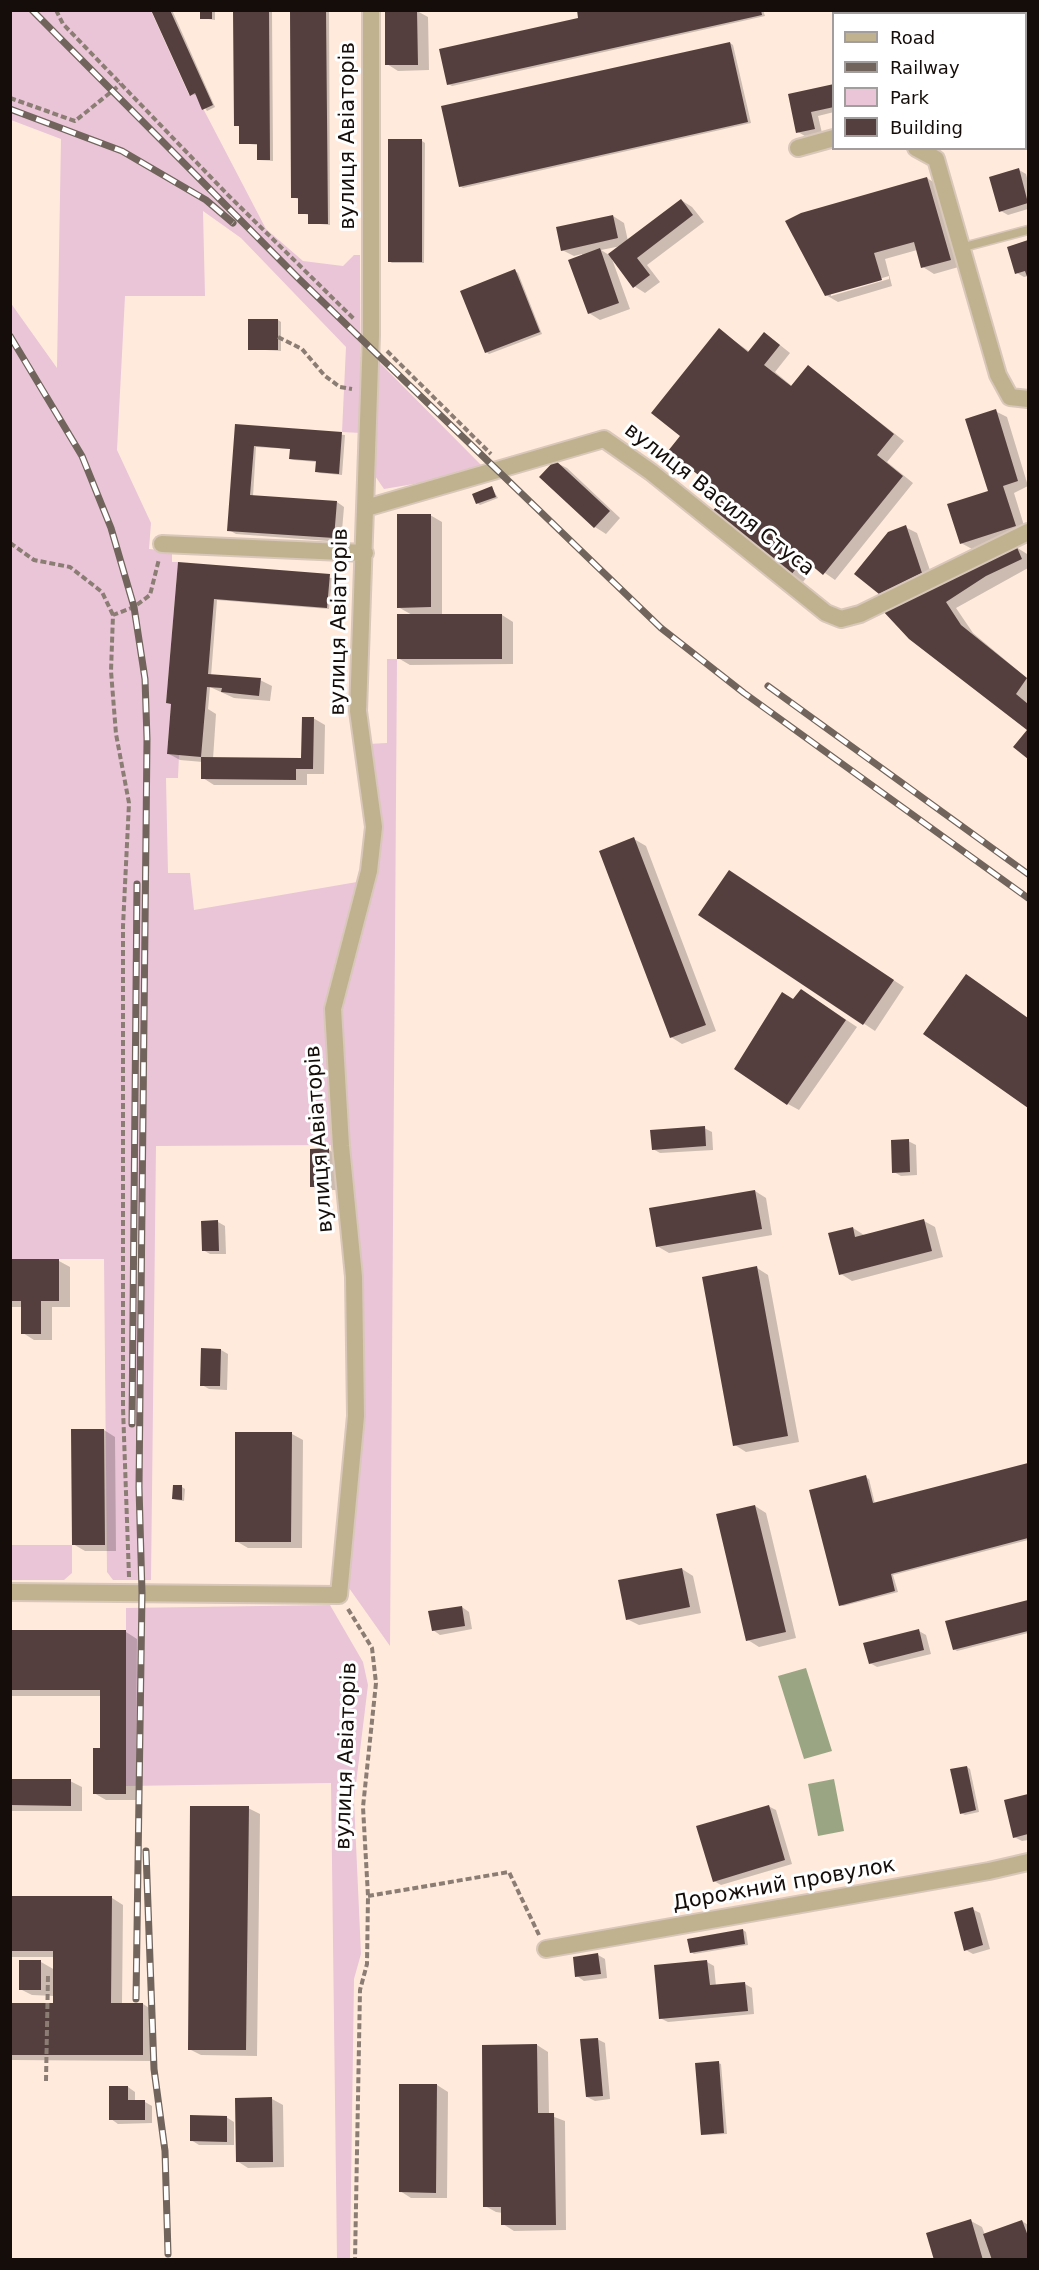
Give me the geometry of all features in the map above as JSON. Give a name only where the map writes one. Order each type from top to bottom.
[{"type":"street","name":"вулиця Авіаторів","points":[[339,1595],[356,1416],[354,1277],[341,1146],[333,1009],[369,871],[374,827],[358,711],[371,335],[371,10]]},
{"type":"street","points":[[798,148],[832,139]]},
{"type":"street","points":[[920,150],[936,159],[998,375],[1010,397],[1029,399]]},
{"type":"street","name":"вулиця Василя Стуса","points":[[366,508],[604,439],[651,472],[826,613],[841,619],[860,614],[1029,532]]},
{"type":"street","points":[[162,544],[365,553]]},
{"type":"street","points":[[10,1592],[339,1595]]},
{"type":"street","name":"Дорожний провулок","points":[[546,1949],[1029,1862]]},
{"type":"lane","points":[[960,249],[1029,230]]},
{"type":"path","points":[[56,10],[63,24],[228,195],[506,469]]},
{"type":"path","points":[[10,98],[75,121],[121,84]]},
{"type":"path","points":[[278,337],[302,349],[325,376],[340,387],[359,390],[369,409]]},
{"type":"path","points":[[10,543],[34,560],[70,567],[102,592],[113,615],[111,671],[116,734],[129,803],[123,926],[123,1408],[130,1593]]},
{"type":"path","points":[[113,615],[134,607],[150,595],[162,544]]},
{"type":"path","name":"вулиця Авіаторів","points":[[339,1595],[372,1648],[376,1683],[363,1807],[368,1896],[367,1964],[360,1990],[356,2259]]},
{"type":"path","points":[[368,1896],[509,1872],[546,1949]]},
{"type":"path","points":[[46,2081],[48,1975]]},
{"type":"green space","points":[[11,11],[151,11],[189,95],[195,93],[266,229],[303,261],[343,266],[354,255],[360,255],[361,433],[342,432],[346,347],[241,238],[203,211],[205,296],[125,296],[117,450],[151,523],[149,549],[172,551],[172,562],[178,562],[166,703],[171,704],[167,754],[179,755],[178,778],[166,778],[168,873],[190,873],[194,910],[357,882],[326,1006],[334,1145],[156,1146],[151,1580],[113,1580],[107,1572],[104,1259],[11,1259],[10,302],[57,368],[61,139],[11,120]]},
{"type":"green space","points":[[375,358],[484,468],[449,478],[384,489],[375,476]]},
{"type":"green space","points":[[387,659],[397,659],[390,1646],[349,1588],[365,1419],[362,1276],[348,1146],[340,1009],[377,874],[382,825],[368,744],[387,743]]},
{"type":"green space","points":[[11,1545],[72,1545],[72,1573],[64,1580],[11,1580]]},
{"type":"green space","points":[[330,1605],[363,1662],[368,1685],[354,1800],[361,1954],[354,1979],[350,2259],[337,2259],[331,1783],[126,1786],[126,1608]]},
{"type":"shaded area","points":[[806,1668],[832,1751],[804,1759],[778,1676]]},
{"type":"shaded area","points":[[834,1779],[844,1831],[818,1836],[808,1784]]},
{"type":"building","points":[[151,10],[170,10],[213,105],[202,110],[195,93],[190,96]]},
{"type":"building","points":[[200,10],[212,10],[212,19],[200,19]]},
{"type":"building","points":[[233,10],[269,10],[270,160],[257,160],[257,144],[239,144],[239,126],[234,126]]},
{"type":"building","points":[[290,10],[326,10],[328,224],[308,224],[308,214],[298,214],[298,198],[291,198]]},
{"type":"building","points":[[385,10],[417,10],[418,65],[385,65]]},
{"type":"building","points":[[577,10],[761,10],[762,15],[447,85],[439,49],[578,18]]},
{"type":"building","points":[[866,10],[895,10],[896,12],[866,12]]},
{"type":"building","points":[[730,42],[748,122],[459,187],[441,106]]},
{"type":"building","points":[[832,84],[832,107],[811,112],[815,129],[796,133],[788,94]]},
{"type":"building","points":[[388,139],[422,139],[422,262],[388,262]]},
{"type":"building","points":[[1019,168],[1028,203],[999,212],[989,177]]},
{"type":"building","points":[[927,177],[951,260],[921,268],[914,242],[874,253],[882,280],[825,296],[785,221],[801,213]]},
{"type":"building","points":[[681,199],[693,215],[637,258],[650,275],[633,288],[608,254]]},
{"type":"building","points":[[613,215],[618,238],[561,251],[556,227]]},
{"type":"building","points":[[1028,240],[1028,279],[1025,271],[1015,274],[1007,247]]},
{"type":"building","points":[[600,248],[619,303],[588,314],[568,260]]},
{"type":"building","points":[[515,269],[540,332],[485,353],[460,291]]},
{"type":"building","points":[[248,319],[278,319],[278,350],[248,350]]},
{"type":"building","points":[[719,328],[748,352],[764,332],[780,345],[764,365],[791,386],[808,365],[894,434],[877,455],[903,476],[823,575],[804,559],[790,576],[711,513],[725,496],[668,451],[680,436],[651,413]]},
{"type":"building","points":[[996,409],[1018,481],[1003,486],[1016,526],[960,544],[947,504],[988,491],[965,419]]},
{"type":"building","points":[[235,424],[342,432],[339,474],[315,472],[316,461],[289,459],[290,449],[254,446],[250,495],[337,501],[334,538],[227,531]]},
{"type":"building","points":[[555,460],[610,511],[594,528],[539,477]]},
{"type":"building","points":[[492,486],[496,497],[476,504],[472,494]]},
{"type":"building","points":[[397,514],[431,514],[431,607],[397,608]]},
{"type":"building","points":[[906,525],[922,573],[879,594],[854,574],[888,532]]},
{"type":"building","points":[[1016,545],[1022,559],[986,576],[946,602],[961,625],[1027,678],[1016,694],[1028,704],[1027,730],[909,639],[882,610]]},
{"type":"building","points":[[178,562],[330,574],[327,608],[214,599],[208,674],[261,678],[259,696],[221,692],[222,688],[207,687],[201,757],[167,754],[171,704],[166,703]]},
{"type":"building","points":[[397,614],[502,614],[502,659],[397,659]]},
{"type":"building","points":[[302,717],[314,717],[313,769],[296,769],[296,780],[201,779],[201,757],[301,758]]},
{"type":"building","points":[[1027,730],[1028,732],[1028,759],[1013,747]]},
{"type":"building","points":[[634,837],[706,1025],[670,1038],[599,851]]},
{"type":"building","points":[[729,870],[894,980],[863,1025],[698,915]]},
{"type":"building","points":[[966,974],[1028,1018],[1028,1108],[923,1034]]},
{"type":"building","points":[[801,989],[846,1020],[787,1105],[734,1069],[782,992],[793,999]]},
{"type":"building","points":[[705,1126],[706,1146],[652,1150],[650,1130]]},
{"type":"building","points":[[909,1139],[910,1172],[892,1173],[891,1140]]},
{"type":"building","points":[[329,1148],[329,1187],[310,1187],[310,1149]]},
{"type":"building","points":[[755,1190],[762,1229],[656,1247],[649,1208]]},
{"type":"building","points":[[924,1219],[932,1251],[839,1275],[828,1233],[853,1227],[855,1237]]},
{"type":"building","points":[[218,1220],[219,1251],[202,1251],[201,1221]]},
{"type":"building","points":[[10,1259],[59,1259],[59,1301],[41,1301],[41,1334],[21,1334],[21,1301],[10,1301]]},
{"type":"building","points":[[757,1266],[788,1436],[733,1446],[702,1277]]},
{"type":"building","points":[[201,1348],[221,1349],[220,1386],[200,1386]]},
{"type":"building","points":[[71,1429],[104,1429],[105,1545],[72,1545]]},
{"type":"building","points":[[235,1432],[292,1432],[291,1542],[235,1542]]},
{"type":"building","points":[[1028,1463],[1028,1538],[891,1574],[895,1591],[839,1606],[809,1490],[866,1475],[873,1503]]},
{"type":"building","points":[[173,1485],[182,1485],[182,1500],[172,1499]]},
{"type":"building","points":[[755,1505],[786,1632],[746,1641],[716,1514]]},
{"type":"building","points":[[682,1568],[690,1607],[626,1620],[618,1580]]},
{"type":"building","points":[[1028,1600],[1028,1631],[953,1650],[945,1621]]},
{"type":"building","points":[[462,1606],[465,1626],[432,1631],[428,1611]]},
{"type":"building","points":[[919,1629],[924,1650],[869,1664],[863,1643]]},
{"type":"building","points":[[10,1630],[126,1630],[126,1794],[93,1794],[93,1748],[100,1748],[100,1690],[10,1690]]},
{"type":"building","points":[[967,1766],[976,1810],[960,1814],[950,1769]]},
{"type":"building","points":[[10,1779],[71,1779],[71,1806],[10,1805]]},
{"type":"building","points":[[1028,1794],[1028,1834],[1013,1838],[1004,1800]]},
{"type":"building","points":[[769,1805],[785,1860],[713,1882],[696,1826]]},
{"type":"building","points":[[190,1806],[249,1806],[246,2050],[188,2050]]},
{"type":"building","points":[[10,1896],[112,1896],[111,2003],[143,2003],[143,2055],[10,2055],[10,2003],[53,2003],[53,1951],[10,1951]]},
{"type":"building","points":[[973,1907],[983,1945],[964,1951],[954,1912]]},
{"type":"building","points":[[743,1929],[745,1944],[690,1953],[687,1939]]},
{"type":"building","points":[[598,1953],[601,1974],[575,1977],[573,1957]]},
{"type":"building","points":[[19,1960],[41,1960],[41,1990],[19,1990]]},
{"type":"building","points":[[707,1960],[710,1985],[745,1982],[748,2011],[659,2019],[654,1965]]},
{"type":"building","points":[[598,2038],[603,2096],[586,2097],[580,2039]]},
{"type":"building","points":[[537,2044],[538,2113],[554,2113],[556,2225],[501,2225],[501,2207],[483,2207],[482,2045]]},
{"type":"building","points":[[719,2061],[724,2133],[701,2135],[695,2063]]},
{"type":"building","points":[[399,2084],[437,2084],[436,2193],[399,2192]]},
{"type":"building","points":[[109,2086],[128,2086],[128,2100],[145,2100],[145,2120],[109,2120]]},
{"type":"building","points":[[272,2097],[273,2162],[236,2162],[235,2098]]},
{"type":"building","points":[[190,2115],[227,2116],[227,2142],[190,2141]]},
{"type":"building","points":[[971,2219],[983,2260],[934,2260],[926,2233]]},
{"type":"building","points":[[1022,2220],[1028,2236],[1028,2260],[992,2260],[983,2234]]},
{"type":"railway","points":[[32,10],[297,277],[661,628],[744,693],[1028,898]]},
{"type":"railway","points":[[10,109],[122,151],[206,200],[233,223]]},
{"type":"railway","points":[[10,336],[82,456],[111,528],[134,607],[145,679],[147,739],[139,1487],[142,1593],[136,1999]]},
{"type":"railway","points":[[768,686],[1028,874]]},
{"type":"railway","points":[[132,1424],[137,884]]},
{"type":"railway","points":[[146,1851],[154,2069],[165,2151],[168,2254]]}]
